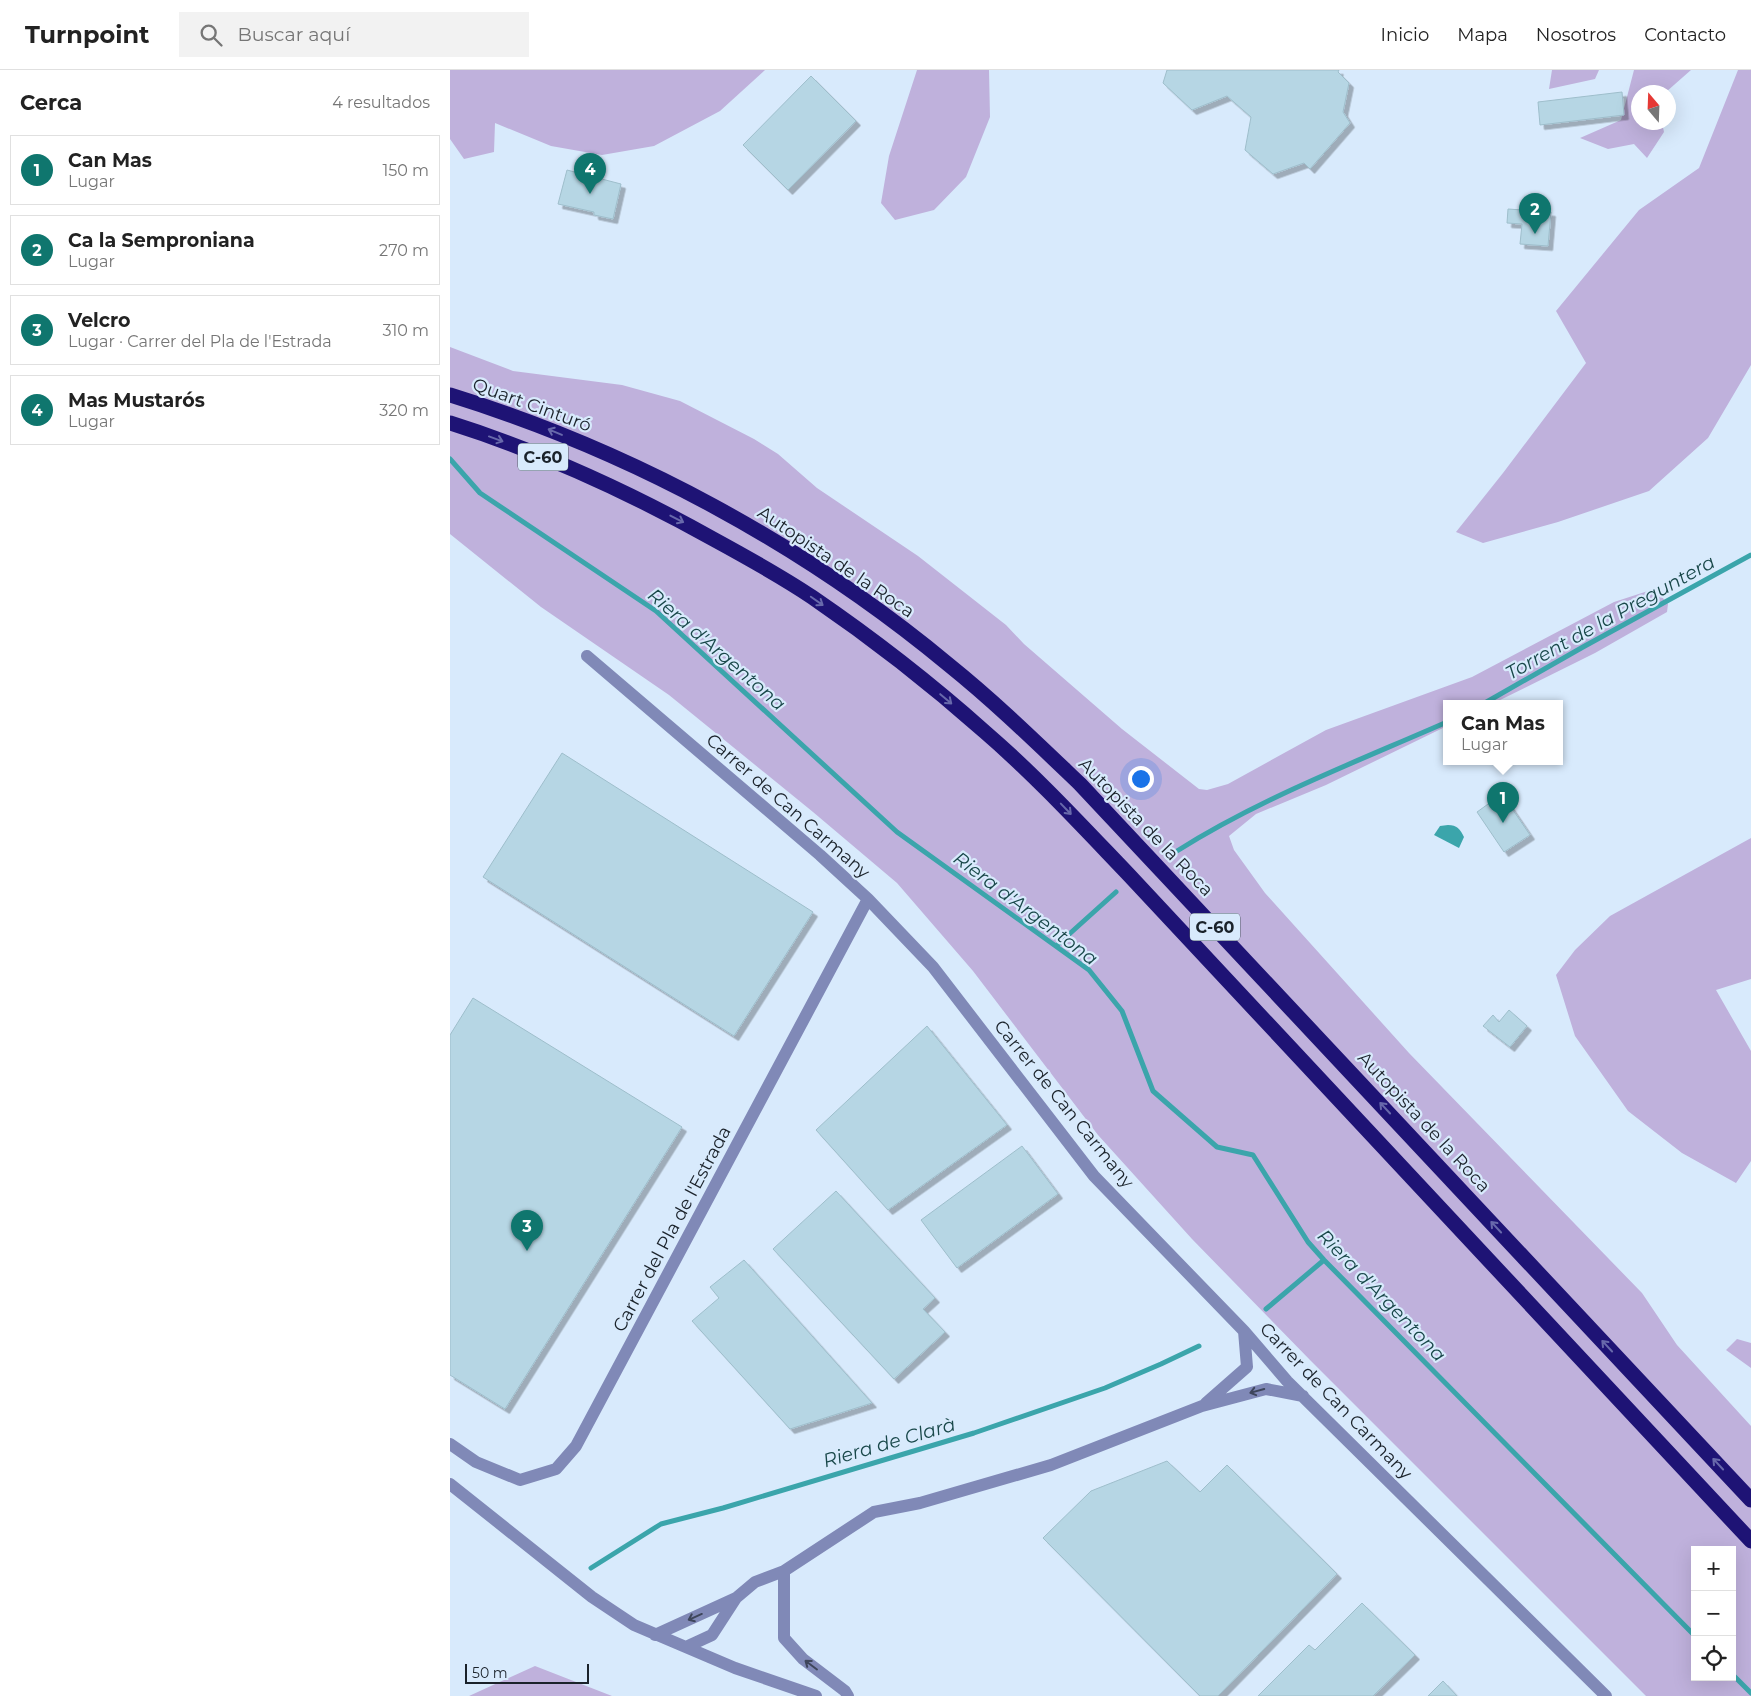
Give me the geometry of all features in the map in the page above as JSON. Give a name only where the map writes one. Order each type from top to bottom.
[{"type":"highway","name":"Quart Cinturó","points":[[450,395],[551,430],[600,451]]},
{"type":"highway","name":"C-60","points":[[450,423],[557,463],[634,496],[752,560],[818,601],[914,672],[986,732],[1043,785],[1129,875],[1751,1541]]},
{"type":"highway","name":"Autopista de la Roca","points":[[600,451],[674,486],[733,517],[812,565],[887,616],[998,706],[1080,784],[1751,1500]]},
{"type":"street","name":"Carrer de Can Carmany","points":[[586,656],[812,848],[868,899],[933,967],[1094,1176],[1244,1331],[1287,1382],[1606,1696]]},
{"type":"street","name":"Carrer del Pla de l'Estrada","points":[[450,1444],[476,1462],[520,1480],[556,1469],[576,1446],[868,899]]},
{"type":"street","points":[[1202,1406],[1247,1367],[1244,1331]]},
{"type":"street","points":[[655,1635],[736,1598],[756,1582],[784,1571],[874,1512],[920,1503],[1051,1465],[1202,1406],[1266,1389],[1304,1397]]},
{"type":"street","points":[[450,1484],[592,1598],[634,1625],[735,1668],[816,1696]]},
{"type":"street","points":[[784,1571],[784,1638],[803,1659],[845,1691],[848,1696]]},
{"type":"street","points":[[686,1647],[712,1636],[736,1598]]},
{"type":"shaded area","points":[[450,70],[765,70],[720,111],[654,146],[602,155],[551,146],[495,123],[494,152],[464,159],[450,139]]},
{"type":"shaded area","points":[[917,70],[989,70],[990,117],[966,177],[934,210],[895,220],[881,203],[889,156]]},
{"type":"shaded area","points":[[1552,70],[1599,70],[1595,79],[1549,89]]},
{"type":"shaded area","points":[[1634,70],[1691,70],[1674,85],[1631,85],[1631,130],[1664,130],[1664,132],[1647,158],[1634,144],[1608,149],[1580,138],[1621,120]]},
{"type":"shaded area","points":[[1738,70],[1751,70],[1751,365],[1708,438],[1649,491],[1558,522],[1483,543],[1456,532],[1586,363],[1556,311],[1639,210],[1699,168]]},
{"type":"shaded area","points":[[450,347],[513,371],[622,385],[680,401],[754,439],[778,454],[817,488],[918,556],[1006,625],[1024,644],[1122,729],[1199,789],[1207,790],[1228,784],[1326,730],[1472,677],[1614,602],[1648,591],[1662,597],[1668,604],[1667,612],[1595,653],[1500,700],[1443,700],[1443,728],[1326,785],[1256,814],[1229,836],[1234,850],[1265,893],[1409,1053],[1642,1293],[1677,1345],[1751,1426],[1751,1696],[1646,1696],[1310,1360],[1192,1239],[1098,1135],[973,971],[897,883],[669,695],[541,607],[450,534]]},
{"type":"shaded area","points":[[1448,825],[1458,828],[1464,837],[1459,848],[1434,835],[1440,826]]},
{"type":"shaded area","points":[[1751,838],[1751,979],[1716,990],[1751,1051],[1751,1161],[1736,1183],[1682,1153],[1628,1111],[1575,1036],[1556,975],[1575,950],[1610,916]]},
{"type":"shaded area","points":[[1737,1339],[1751,1343],[1751,1368],[1726,1350]]},
{"type":"shaded area","points":[[535,1666],[612,1696],[469,1696]]},
{"type":"building","points":[[1167,70],[1339,70],[1338,72],[1349,83],[1343,112],[1350,123],[1310,169],[1304,163],[1273,174],[1245,150],[1251,117],[1227,96],[1192,110],[1163,83]]},
{"type":"building","points":[[811,76],[856,121],[788,190],[743,145]]},
{"type":"building","points":[[1622,92],[1624,115],[1540,125],[1538,102]]},
{"type":"building","points":[[567,170],[621,184],[613,219],[594,215],[594,212],[558,204]]},
{"type":"building","points":[[1508,209],[1551,212],[1548,246],[1520,244],[1522,224],[1507,223]]},
{"type":"building","points":[[562,753],[813,912],[734,1036],[483,877]]},
{"type":"building","points":[[1502,794],[1530,835],[1504,852],[1477,812]]},
{"type":"building","points":[[473,998],[682,1127],[505,1409],[450,1375],[450,1035]]},
{"type":"building","points":[[1509,1010],[1527,1026],[1510,1047],[1483,1026],[1493,1015],[1499,1022]]},
{"type":"building","points":[[927,1026],[1007,1125],[888,1210],[816,1130]]},
{"type":"building","points":[[1022,1146],[1058,1194],[957,1268],[921,1220]]},
{"type":"building","points":[[836,1191],[935,1298],[923,1309],[945,1332],[894,1379],[773,1249]]},
{"type":"building","points":[[744,1260],[872,1403],[790,1429],[692,1321],[719,1298],[710,1287]]},
{"type":"building","points":[[1167,1461],[1200,1492],[1227,1465],[1337,1574],[1218,1696],[1200,1696],[1043,1538],[1091,1491]]},
{"type":"building","points":[[1362,1603],[1415,1655],[1373,1696],[1258,1696],[1309,1645],[1315,1650]]},
{"type":"building","points":[[1443,1681],[1457,1696],[1428,1696]]},
{"type":"waterway","name":"Riera d'Argentona","points":[[450,459],[480,493],[656,611],[897,832],[1089,970],[1122,1011],[1153,1091],[1217,1147],[1253,1155],[1308,1242],[1324,1260],[1691,1632]]},
{"type":"waterway","name":"Torrent de la Preguntera","points":[[1490,700],[1751,555]]},
{"type":"waterway","name":"Torrent de la Preguntera","points":[[1177,851],[1275,797],[1443,724]]},
{"type":"waterway","points":[[1056,946],[1116,892]]},
{"type":"waterway","name":"Riera de Clarà","points":[[1266,1309],[1324,1260]]},
{"type":"waterway","name":"Riera de Clarà","points":[[591,1568],[661,1524],[723,1508],[974,1433],[1105,1388],[1199,1346]]},
{"type":"waterway","name":"Riera d'Argentona","points":[[1736,1678],[1751,1693]]},
{"type":"place","name":"Mas Mustarós","points":[[590,194]]},
{"type":"place","name":"Ca la Semproniana","points":[[1535,234]]},
{"type":"place","name":"Can Mas","points":[[1503,823]]},
{"type":"place","name":"Velcro","points":[[527,1251]]}]
